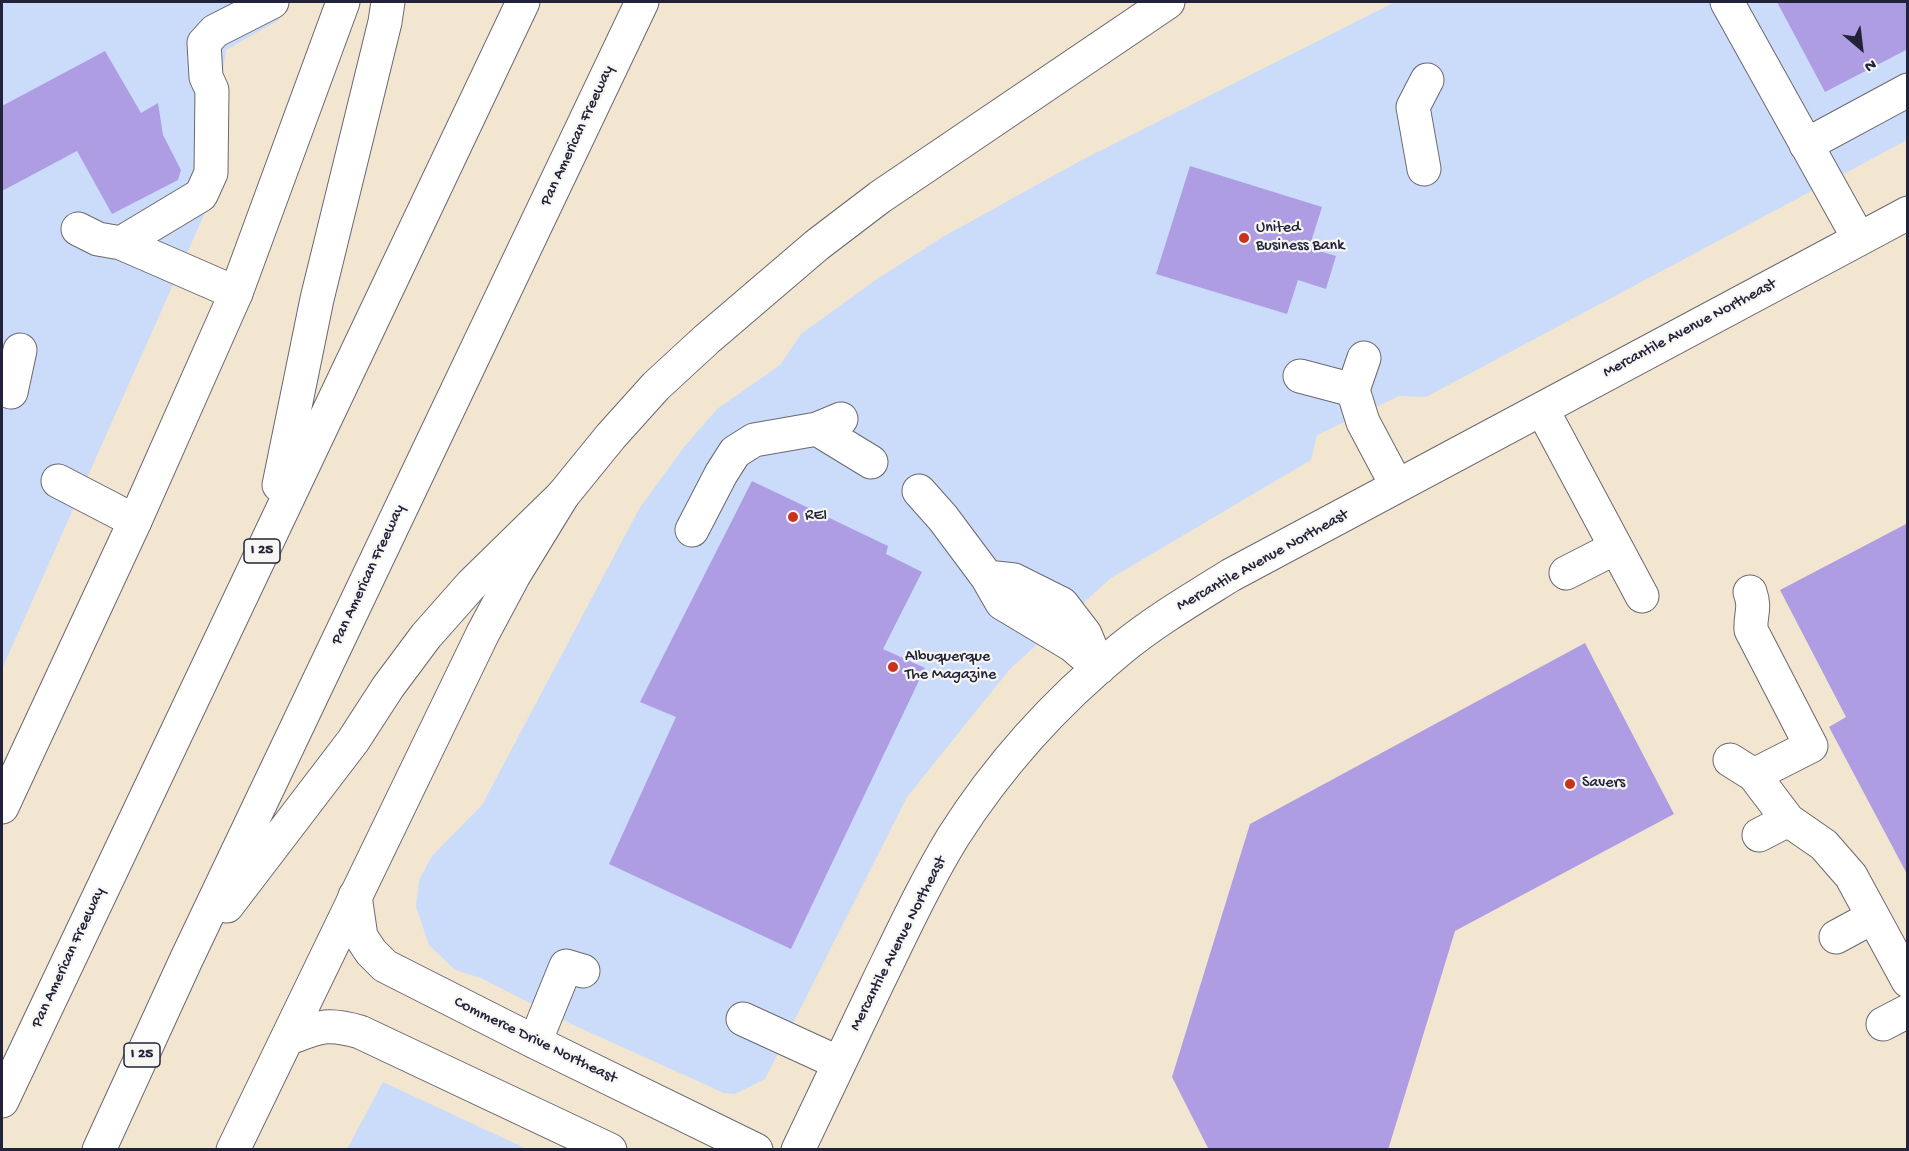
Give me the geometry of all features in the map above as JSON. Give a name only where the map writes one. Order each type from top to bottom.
[{"type":"main road","points":[[121,243],[201,195],[211,173],[212,90],[206,77],[204,43],[215,31],[272,2]]},
{"type":"main road","points":[[2,807],[135,521],[236,293],[343,2]]},
{"type":"main road","points":[[268,537],[317,299],[388,2]]},
{"type":"main road","name":"Pan American Freeway","points":[[2,1101],[523,2]]},
{"type":"main road","name":"Pan American Freeway","points":[[99,1149],[186,960],[642,2]]},
{"type":"main road","points":[[233,1149],[483,633],[514,575],[563,495],[610,436],[656,387],[707,339],[817,245],[880,197],[1168,2]]},
{"type":"main road","points":[[1727,2],[1858,239]]},
{"type":"main road","points":[[1424,169],[1413,107],[1427,80]]},
{"type":"main road","points":[[1806,145],[1908,90]]},
{"type":"main road","name":"Mercantile Avenue Northeast","points":[[798,1149],[923,889],[954,836],[990,785],[1030,737],[1074,690],[1122,647],[1231,575],[1908,213]]},
{"type":"main road","points":[[78,229],[98,239],[121,243],[236,293]]},
{"type":"main road","points":[[2,389],[11,392],[20,350]]},
{"type":"main road","points":[[1364,358],[1353,390],[1363,422],[1397,486]]},
{"type":"main road","points":[[1300,376],[1353,390]]},
{"type":"main road","points":[[1542,409],[1642,596]]},
{"type":"main road","points":[[692,530],[735,452],[754,440],[829,424],[871,462]]},
{"type":"main road","points":[[58,481],[135,521]]},
{"type":"main road","points":[[919,491],[943,518],[987,576],[1002,603],[1072,645],[1099,668]]},
{"type":"main road","points":[[186,960],[353,741],[388,687],[426,636],[472,584],[563,495]]},
{"type":"main road","points":[[1566,573],[1615,548]]},
{"type":"main road","points":[[1750,592],[1754,605],[1750,620],[1751,630],[1811,746],[1742,767],[1788,820],[1824,845],[1851,876],[1908,981]]},
{"type":"main road","points":[[1759,835],[1788,820]]},
{"type":"main road","name":"Commerce Drive Northeast","points":[[355,896],[360,937],[385,966],[535,1042],[756,1149]]},
{"type":"main road","points":[[1836,937],[1874,917]]},
{"type":"main road","points":[[535,1042],[566,966],[582,971]]},
{"type":"main road","points":[[743,1019],[839,1063]]},
{"type":"main road","points":[[287,1039],[320,1027],[339,1026],[360,1032],[610,1149]]},
{"type":"shaded area","points":[[2,2],[282,2],[279,20],[226,50],[223,73],[223,166],[216,188],[2,669]]},
{"type":"shaded area","points":[[1395,2],[1907,2],[1907,140],[1426,397],[1399,396],[1317,435],[1311,460],[1111,578],[1010,669],[907,797],[765,1079],[735,1094],[724,1093],[571,1024],[481,978],[455,970],[429,945],[416,907],[419,880],[432,856],[482,805],[639,509],[684,447],[717,409],[780,365],[801,334],[877,279],[941,238],[1078,162]]},
{"type":"shaded area","points":[[383,1082],[527,1149],[347,1149]]},
{"type":"building","points":[[1777,2],[1908,2],[1908,49],[1825,92]]},
{"type":"building","points":[[105,51],[141,113],[158,103],[163,135],[181,170],[178,180],[112,214],[77,151],[2,191],[2,106]]},
{"type":"building","points":[[1190,166],[1322,207],[1309,248],[1336,256],[1326,289],[1298,280],[1287,314],[1156,274]]},
{"type":"building","points":[[752,481],[888,546],[886,554],[922,572],[883,649],[925,668],[791,949],[609,864],[676,717],[640,702]]},
{"type":"building","points":[[1908,523],[1908,876],[1829,727],[1846,717],[1780,590]]},
{"type":"building","points":[[1585,643],[1674,814],[1455,931],[1388,1150],[1209,1150],[1172,1077],[1250,824]]},
{"type":"place","name":"United Business Bank","points":[[1244,238]]},
{"type":"place","name":"REI","points":[[793,517]]},
{"type":"place","name":"Albuquerque The Magazine","points":[[893,667]]},
{"type":"place","name":"Savers","points":[[1570,784]]}]
